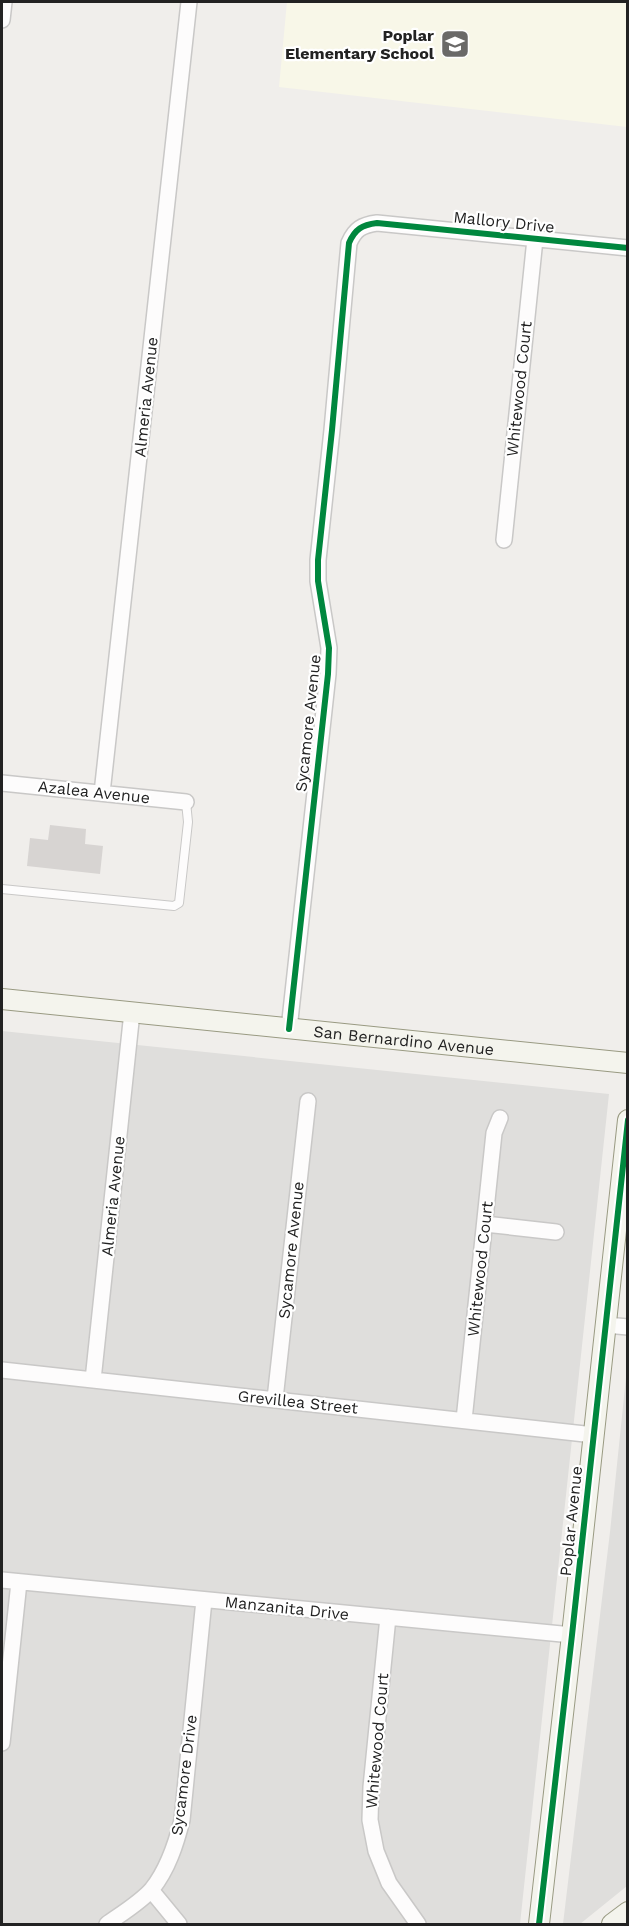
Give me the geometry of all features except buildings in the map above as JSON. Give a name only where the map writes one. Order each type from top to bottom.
[{"type":"street","points":[[2,20],[4,2]]},
{"type":"street","name":"Almeria Avenue","points":[[102,792],[189,2]]},
{"type":"street","name":"Mallory Drive","points":[[377,223],[627,248]]},
{"type":"street","name":"Sycamore Avenue","points":[[289,1029],[328,674],[329,648],[318,581],[318,560],[348,249],[353,233],[367,224],[377,223]]},
{"type":"street","name":"Whitewood Court","points":[[504,540],[535,239]]},
{"type":"street","name":"Azalea Avenue","points":[[2,783],[186,802]]},
{"type":"street","name":"San Bernardino Avenue","points":[[2,999],[627,1063]]},
{"type":"street","name":"Almeria Avenue","points":[[93,1380],[132,1012]]},
{"type":"street","name":"Sycamore Avenue","points":[[275,1400],[308,1101]]},
{"type":"street","name":"Whitewood Court","points":[[464,1420],[494,1134],[500,1118]]},
{"type":"street","name":"Poplar Avenue","points":[[539,1924],[573,1635],[627,1120]]},
{"type":"street","points":[[485,1224],[556,1232]]},
{"type":"street","points":[[606,1325],[627,1327]]},
{"type":"street","name":"Grevillea Street","points":[[2,1370],[594,1435]]},
{"type":"street","name":"Manzanita Drive","points":[[2,1580],[573,1635]]},
{"type":"street","points":[[2,1743],[19,1582]]},
{"type":"street","name":"Sycamore Drive","points":[[107,1924],[151,1890],[166,1867],[176,1842],[182,1820],[204,1600]]},
{"type":"street","name":"Whitewood Court","points":[[388,1617],[371,1787],[370,1820],[376,1851],[389,1883],[418,1924]]},
{"type":"street","points":[[151,1890],[179,1924]]},
{"type":"street","points":[[612,1924],[627,1912]]},
{"type":"lane","points":[[2,889],[174,906],[179,903],[188,822],[186,802]]},
{"type":"shaded area","name":"Poplar Elementary School","points":[[287,2],[627,2],[627,127],[279,87]]},
{"type":"shaded area","points":[[2,1031],[609,1094],[520,1924],[2,1924]]},
{"type":"shaded area","points":[[627,1368],[627,1886],[580,1924],[563,1924],[610,1532]]},
{"type":"cycle path","points":[[289,1029],[328,674],[329,648],[318,581],[318,560],[349,243],[360,228],[377,223],[628,248]]},
{"type":"cycle path","points":[[539,1924],[628,1120]]},
{"type":"place","name":"Poplar Elementary School","points":[[455,44]]}]
